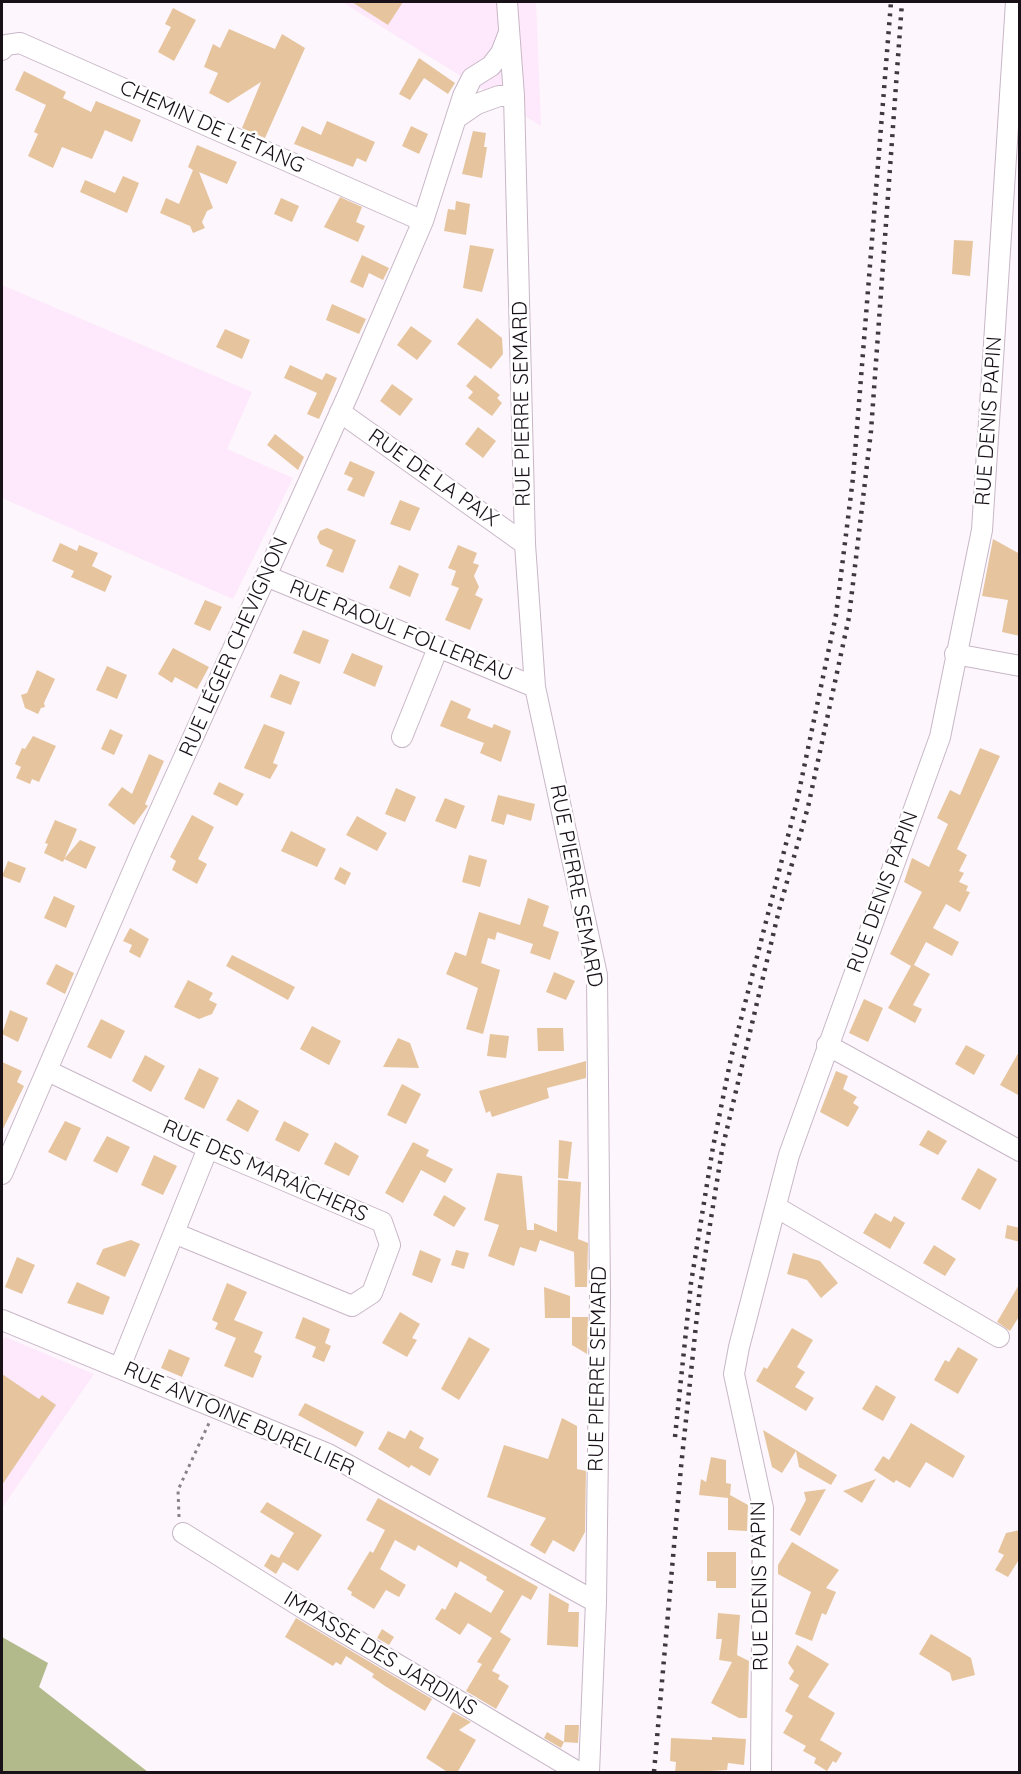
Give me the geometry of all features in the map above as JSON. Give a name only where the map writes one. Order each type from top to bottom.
[{"type":"street","name":"RUE PIERRE SEMARD","points":[[507,2],[514,96],[525,544],[535,687],[597,975],[600,1296],[596,1602],[589,1773]]},
{"type":"street","name":"RUE DENIS PAPIN","points":[[761,1773],[763,1508],[734,1374],[789,1155],[827,1044],[940,737],[955,654],[982,530],[1016,2]]},
{"type":"street","name":"RUE LÉGER CHEVIGNON","points":[[2,1174],[142,850],[340,412],[423,221],[472,78],[501,53],[509,33]]},
{"type":"street","name":"CHEMIN DE L'ÉTANG","points":[[2,50],[6,45],[20,43],[423,221]]},
{"type":"street","points":[[458,117],[488,100],[499,96],[514,96],[505,80],[486,68]]},
{"type":"street","name":"RUE DE LA PAIX","points":[[340,412],[525,544]]},
{"type":"street","name":"RUE RAOUL FOLLEREAU","points":[[266,576],[535,687]]},
{"type":"street","points":[[402,737],[438,648]]},
{"type":"street","points":[[955,654],[1020,666]]},
{"type":"street","points":[[827,1044],[1020,1151]]},
{"type":"street","name":"RUE DES MARAÎCHERS","points":[[48,1071],[208,1148],[381,1222],[390,1245],[372,1293],[351,1306],[174,1233]]},
{"type":"street","points":[[120,1367],[208,1148]]},
{"type":"street","points":[[776,1207],[999,1337]]},
{"type":"street","name":"RUE ANTOINE BURELLIER","points":[[2,1320],[328,1454],[596,1602]]},
{"type":"street","name":"IMPASSE DES JARDINS","points":[[183,1533],[306,1610],[578,1773]]},
{"type":"path","points":[[183,1533],[177,1506],[178,1490],[216,1408]]},
{"type":"shaded area","points":[[342,2],[536,2],[541,126]]},
{"type":"shaded area","points":[[2,285],[252,392],[227,449],[293,478],[233,599],[2,498]]},
{"type":"shaded area","points":[[5,1337],[94,1374],[2,1508],[2,1343]]},
{"type":"green space","points":[[2,1637],[48,1663],[39,1687],[148,1772],[2,1772]]},
{"type":"building","points":[[352,2],[403,2],[388,25]]},
{"type":"building","points":[[173,8],[196,20],[174,61],[158,52],[171,27],[165,24]]},
{"type":"building","points":[[229,29],[275,49],[282,34],[305,48],[265,138],[242,128],[261,82],[228,103],[209,93],[218,73],[204,67],[213,44],[220,48]]},
{"type":"building","points":[[419,58],[455,83],[448,94],[424,78],[410,100],[399,94]]},
{"type":"building","points":[[24,71],[66,92],[63,98],[91,112],[96,101],[141,120],[132,142],[105,130],[92,159],[62,147],[53,168],[28,156],[38,134],[34,132],[46,105],[15,90]]},
{"type":"building","points":[[327,121],[375,142],[366,162],[357,158],[353,167],[294,144],[302,126],[321,135]]},
{"type":"building","points":[[411,126],[428,134],[419,154],[402,146]]},
{"type":"building","points":[[473,131],[486,133],[484,147],[487,147],[482,178],[462,174]]},
{"type":"building","points":[[197,145],[237,162],[227,184],[199,172],[213,208],[207,211],[202,222],[205,228],[193,233],[190,226],[160,213],[166,198],[179,204],[193,170],[188,167]]},
{"type":"building","points":[[123,176],[139,183],[127,213],[80,192],[85,180],[115,193]]},
{"type":"building","points":[[340,197],[362,207],[356,222],[365,226],[358,242],[324,227]]},
{"type":"building","points":[[281,198],[299,206],[292,222],[274,214]]},
{"type":"building","points":[[456,201],[470,204],[466,235],[444,231],[448,209],[455,210]]},
{"type":"building","points":[[954,240],[973,241],[970,276],[952,274]]},
{"type":"building","points":[[470,245],[494,249],[482,292],[463,288]]},
{"type":"building","points":[[362,255],[389,268],[383,280],[369,273],[363,288],[350,282]]},
{"type":"building","points":[[332,304],[366,319],[359,334],[326,320]]},
{"type":"building","points":[[477,318],[502,338],[503,354],[491,369],[457,344]]},
{"type":"building","points":[[411,326],[432,341],[417,360],[397,345]]},
{"type":"building","points":[[225,329],[250,340],[242,359],[216,347]]},
{"type":"building","points":[[290,365],[322,380],[326,373],[337,378],[319,419],[307,414],[317,393],[284,378]]},
{"type":"building","points":[[475,375],[500,395],[497,398],[502,403],[492,416],[468,398],[473,392],[466,386]]},
{"type":"building","points":[[392,384],[413,399],[400,416],[380,401]]},
{"type":"building","points":[[478,427],[496,441],[483,458],[465,444]]},
{"type":"building","points":[[275,434],[304,457],[298,470],[267,445]]},
{"type":"building","points":[[350,461],[375,472],[364,497],[347,490],[353,478],[344,474]]},
{"type":"building","points":[[400,500],[420,508],[410,531],[390,524]]},
{"type":"building","points":[[327,528],[356,540],[343,573],[326,566],[333,550],[320,544],[317,537],[320,531]]},
{"type":"building","points":[[993,539],[1020,554],[1020,636],[1002,632],[1008,600],[982,596]]},
{"type":"building","points":[[60,543],[77,551],[79,545],[98,553],[92,566],[112,576],[105,592],[71,577],[74,571],[52,561]]},
{"type":"building","points":[[458,545],[477,553],[473,563],[479,565],[474,576],[479,587],[475,595],[483,599],[470,630],[445,620],[459,588],[451,585],[456,571],[448,568]]},
{"type":"building","points":[[399,565],[419,574],[410,597],[389,588]]},
{"type":"building","points":[[205,600],[222,607],[210,631],[194,624]]},
{"type":"building","points":[[303,630],[329,640],[320,664],[293,653]]},
{"type":"building","points":[[173,648],[209,667],[197,689],[175,677],[172,683],[158,674]]},
{"type":"building","points":[[352,653],[383,666],[375,687],[343,673]]},
{"type":"building","points":[[107,666],[127,675],[117,699],[96,690]]},
{"type":"building","points":[[37,670],[55,679],[44,703],[45,707],[41,708],[38,714],[25,708],[21,695],[27,693]]},
{"type":"building","points":[[280,674],[300,682],[291,705],[270,697]]},
{"type":"building","points":[[451,700],[471,709],[467,718],[492,728],[494,724],[511,731],[501,762],[480,753],[484,743],[440,726]]},
{"type":"building","points":[[264,724],[285,732],[273,763],[278,765],[270,779],[244,768]]},
{"type":"building","points":[[110,729],[123,735],[114,755],[101,749]]},
{"type":"building","points":[[33,736],[56,746],[39,782],[32,779],[30,784],[16,778],[21,767],[15,764],[22,748],[25,749]]},
{"type":"building","points":[[980,748],[1000,756],[957,849],[967,855],[959,871],[964,873],[959,882],[968,886],[966,891],[970,892],[960,912],[946,904],[933,928],[959,942],[952,956],[926,942],[914,965],[930,974],[913,1005],[922,1009],[915,1023],[888,1008],[911,966],[890,954],[922,892],[904,882],[912,858],[929,867],[948,824],[937,818],[950,790],[960,795]]},
{"type":"building","points":[[149,754],[164,761],[145,804],[148,806],[134,825],[108,805],[122,787],[132,794]]},
{"type":"building","points":[[219,782],[244,794],[237,806],[213,794]]},
{"type":"building","points":[[396,788],[416,797],[405,822],[385,814]]},
{"type":"building","points":[[498,795],[535,804],[531,821],[507,814],[504,825],[491,821]]},
{"type":"building","points":[[445,798],[465,806],[456,829],[435,821]]},
{"type":"building","points":[[192,815],[214,827],[198,859],[207,864],[197,884],[172,870],[176,861],[170,857]]},
{"type":"building","points":[[357,816],[387,833],[377,851],[346,835]]},
{"type":"building","points":[[55,820],[77,829],[63,862],[44,853],[48,844],[45,843]]},
{"type":"building","points":[[291,831],[326,849],[317,867],[281,851]]},
{"type":"building","points":[[80,840],[96,847],[86,869],[64,859]]},
{"type":"building","points":[[469,855],[487,860],[480,887],[462,882]]},
{"type":"building","points":[[8,861],[26,868],[20,883],[2,876]]},
{"type":"building","points":[[340,867],[351,873],[345,885],[334,879]]},
{"type":"building","points":[[54,896],[75,906],[66,928],[44,918]]},
{"type":"building","points":[[528,898],[549,906],[543,926],[559,932],[550,960],[530,953],[533,944],[497,932],[495,940],[488,938],[481,963],[500,970],[483,1034],[466,1029],[478,988],[446,974],[455,952],[466,956],[479,912],[520,925]]},
{"type":"building","points":[[130,928],[149,939],[140,958],[129,952],[132,945],[123,941]]},
{"type":"building","points":[[232,955],[295,987],[288,1000],[226,966]]},
{"type":"building","points":[[56,964],[74,973],[65,994],[46,984]]},
{"type":"building","points":[[554,972],[575,981],[566,1000],[546,992]]},
{"type":"building","points":[[188,980],[213,993],[209,1000],[217,1004],[212,1014],[199,1019],[174,1007]]},
{"type":"building","points":[[864,999],[883,1008],[868,1042],[849,1033]]},
{"type":"building","points":[[10,1010],[28,1018],[18,1042],[2,1034]]},
{"type":"building","points":[[101,1019],[125,1031],[111,1059],[87,1047]]},
{"type":"building","points":[[312,1026],[341,1041],[329,1065],[300,1049]]},
{"type":"building","points":[[537,1028],[563,1028],[564,1051],[538,1051]]},
{"type":"building","points":[[490,1034],[509,1036],[506,1058],[487,1056]]},
{"type":"building","points":[[398,1038],[410,1043],[419,1068],[383,1067]]},
{"type":"building","points":[[966,1045],[985,1055],[974,1075],[955,1064]]},
{"type":"building","points":[[1020,1050],[1020,1096],[1000,1085]]},
{"type":"building","points":[[145,1055],[165,1066],[151,1092],[132,1081]]},
{"type":"building","points":[[586,1061],[586,1078],[547,1088],[549,1098],[492,1117],[490,1111],[486,1113],[479,1091]]},
{"type":"building","points":[[2,1062],[22,1071],[17,1082],[24,1086],[2,1131]]},
{"type":"building","points":[[199,1068],[219,1078],[204,1109],[184,1099]]},
{"type":"building","points":[[836,1071],[848,1076],[843,1089],[857,1097],[853,1103],[859,1107],[848,1127],[820,1112]]},
{"type":"building","points":[[402,1084],[421,1094],[406,1124],[387,1115]]},
{"type":"building","points":[[238,1099],[259,1111],[248,1132],[226,1120]]},
{"type":"building","points":[[65,1121],[81,1128],[66,1161],[48,1152]]},
{"type":"building","points":[[284,1121],[309,1134],[299,1152],[275,1140]]},
{"type":"building","points":[[928,1130],[947,1141],[938,1155],[919,1145]]},
{"type":"building","points":[[107,1136],[130,1147],[117,1173],[93,1161]]},
{"type":"building","points":[[559,1140],[572,1142],[568,1179],[558,1178]]},
{"type":"building","points":[[335,1142],[359,1156],[349,1176],[324,1164]]},
{"type":"building","points":[[413,1142],[429,1150],[426,1156],[453,1169],[445,1183],[421,1170],[403,1203],[385,1193]]},
{"type":"building","points":[[154,1155],[177,1166],[163,1195],[141,1185]]},
{"type":"building","points":[[978,1168],[997,1179],[980,1210],[961,1199]]},
{"type":"building","points":[[497,1173],[522,1176],[527,1230],[534,1230],[534,1223],[557,1232],[558,1180],[581,1182],[578,1239],[588,1243],[587,1287],[575,1287],[574,1252],[540,1240],[536,1252],[520,1247],[514,1266],[488,1256],[499,1225],[484,1220]]},
{"type":"building","points":[[444,1195],[466,1208],[454,1227],[433,1215]]},
{"type":"building","points":[[875,1213],[891,1222],[894,1216],[905,1223],[890,1249],[863,1233]]},
{"type":"building","points":[[1007,1225],[1020,1228],[1020,1242],[1005,1238]]},
{"type":"building","points":[[131,1240],[140,1244],[125,1277],[96,1264],[103,1249]]},
{"type":"building","points":[[934,1245],[956,1259],[945,1276],[923,1263]]},
{"type":"building","points":[[420,1250],[441,1259],[432,1283],[412,1275]]},
{"type":"building","points":[[456,1250],[469,1253],[464,1269],[451,1265]]},
{"type":"building","points":[[793,1253],[820,1261],[838,1283],[821,1298],[807,1280],[787,1274]]},
{"type":"building","points":[[17,1257],[35,1265],[22,1294],[5,1287]]},
{"type":"building","points":[[77,1282],[110,1297],[103,1315],[67,1303]]},
{"type":"building","points":[[227,1283],[247,1292],[234,1320],[263,1332],[254,1352],[262,1356],[253,1378],[224,1366],[236,1338],[215,1329],[218,1323],[212,1320]]},
{"type":"building","points":[[1020,1283],[1020,1315],[1010,1331],[997,1322]]},
{"type":"building","points":[[544,1287],[570,1296],[570,1318],[545,1318]]},
{"type":"building","points":[[400,1312],[420,1324],[412,1338],[417,1340],[407,1357],[382,1343]]},
{"type":"building","points":[[303,1317],[330,1329],[325,1343],[331,1346],[324,1362],[312,1357],[316,1347],[295,1338]]},
{"type":"building","points":[[572,1317],[588,1317],[587,1354],[572,1345]]},
{"type":"building","points":[[792,1328],[813,1340],[797,1367],[805,1372],[795,1387],[814,1398],[806,1411],[756,1381],[764,1367],[767,1369]]},
{"type":"building","points":[[469,1337],[490,1349],[459,1400],[441,1389]]},
{"type":"building","points":[[958,1347],[978,1359],[958,1394],[934,1380],[945,1360],[949,1362]]},
{"type":"building","points":[[169,1349],[190,1358],[182,1377],[161,1368]]},
{"type":"building","points":[[2,1374],[39,1399],[42,1395],[56,1405],[2,1485]]},
{"type":"building","points":[[876,1385],[896,1397],[883,1421],[862,1409]]},
{"type":"building","points":[[305,1403],[364,1432],[356,1447],[298,1415]]},
{"type":"building","points":[[562,1418],[577,1426],[577,1469],[586,1471],[585,1532],[574,1552],[553,1540],[545,1554],[530,1545],[546,1518],[487,1497],[504,1445],[548,1459]]},
{"type":"building","points":[[911,1423],[965,1456],[953,1478],[926,1462],[910,1488],[896,1480],[894,1483],[874,1470],[883,1456],[889,1460]]},
{"type":"building","points":[[410,1430],[424,1438],[419,1448],[439,1459],[430,1476],[411,1465],[409,1468],[378,1449],[388,1431],[405,1439]]},
{"type":"building","points":[[763,1430],[837,1475],[831,1485],[799,1467],[796,1451],[782,1473],[772,1467]]},
{"type":"building","points":[[711,1457],[726,1460],[726,1483],[731,1484],[730,1495],[748,1505],[747,1531],[728,1530],[728,1498],[699,1495],[701,1479],[706,1482]]},
{"type":"building","points":[[876,1479],[862,1503],[843,1491]]},
{"type":"building","points":[[826,1489],[800,1536],[790,1530],[806,1500],[804,1492]]},
{"type":"building","points":[[378,1498],[538,1587],[531,1600],[522,1595],[500,1632],[511,1639],[492,1671],[500,1675],[498,1679],[509,1686],[496,1709],[466,1691],[482,1664],[477,1662],[492,1638],[468,1623],[460,1635],[435,1619],[442,1608],[445,1610],[455,1592],[491,1613],[504,1591],[486,1580],[487,1577],[460,1561],[457,1568],[418,1545],[415,1551],[395,1540],[380,1569],[406,1585],[399,1597],[386,1590],[374,1609],[351,1595],[352,1592],[347,1589],[370,1551],[373,1553],[385,1530],[366,1520]]},
{"type":"building","points":[[267,1502],[322,1535],[298,1571],[283,1562],[276,1574],[264,1566],[271,1554],[279,1558],[294,1533],[260,1512]]},
{"type":"building","points":[[1020,1530],[1020,1558],[1008,1577],[995,1570],[1004,1555],[998,1552],[1006,1533]]},
{"type":"building","points":[[792,1542],[839,1570],[826,1588],[836,1592],[826,1615],[822,1613],[812,1641],[795,1634],[811,1592],[778,1574],[778,1565]]},
{"type":"building","points":[[707,1552],[736,1552],[736,1588],[716,1588],[716,1581],[707,1581]]},
{"type":"building","points":[[549,1593],[569,1604],[568,1612],[579,1612],[578,1647],[547,1645]]},
{"type":"building","points":[[718,1613],[740,1615],[737,1655],[749,1661],[747,1718],[739,1718],[711,1703],[732,1662],[719,1660],[722,1639],[716,1639]]},
{"type":"building","points":[[296,1618],[432,1699],[425,1711],[372,1677],[374,1674],[346,1656],[341,1665],[336,1662],[333,1666],[285,1637]]},
{"type":"building","points":[[382,1629],[394,1637],[389,1645],[377,1638]]},
{"type":"building","points":[[931,1634],[971,1658],[975,1675],[952,1681],[950,1673],[919,1654]]},
{"type":"building","points":[[797,1645],[829,1664],[808,1697],[835,1713],[820,1740],[842,1753],[827,1771],[814,1763],[816,1758],[803,1751],[806,1746],[783,1733],[793,1716],[785,1711],[799,1685],[789,1679],[794,1671],[788,1663]]},
{"type":"building","points":[[453,1712],[471,1722],[459,1730],[476,1740],[457,1773],[449,1773],[426,1758]]},
{"type":"building","points":[[565,1725],[579,1725],[578,1743],[564,1742]]},
{"type":"building","points":[[547,1732],[564,1742],[561,1748],[544,1738]]},
{"type":"building","points":[[712,1737],[746,1739],[744,1765],[728,1763],[727,1770],[675,1773],[676,1762],[670,1761],[671,1738],[712,1740]]},
{"type":"railway","points":[[675,1437],[691,1283],[713,1147],[731,1058],[797,801],[836,615],[853,478],[891,2]]},
{"type":"railway","points":[[654,1772],[681,1467],[700,1287],[722,1150],[779,910],[808,807],[849,617],[871,431],[902,2]]}]
